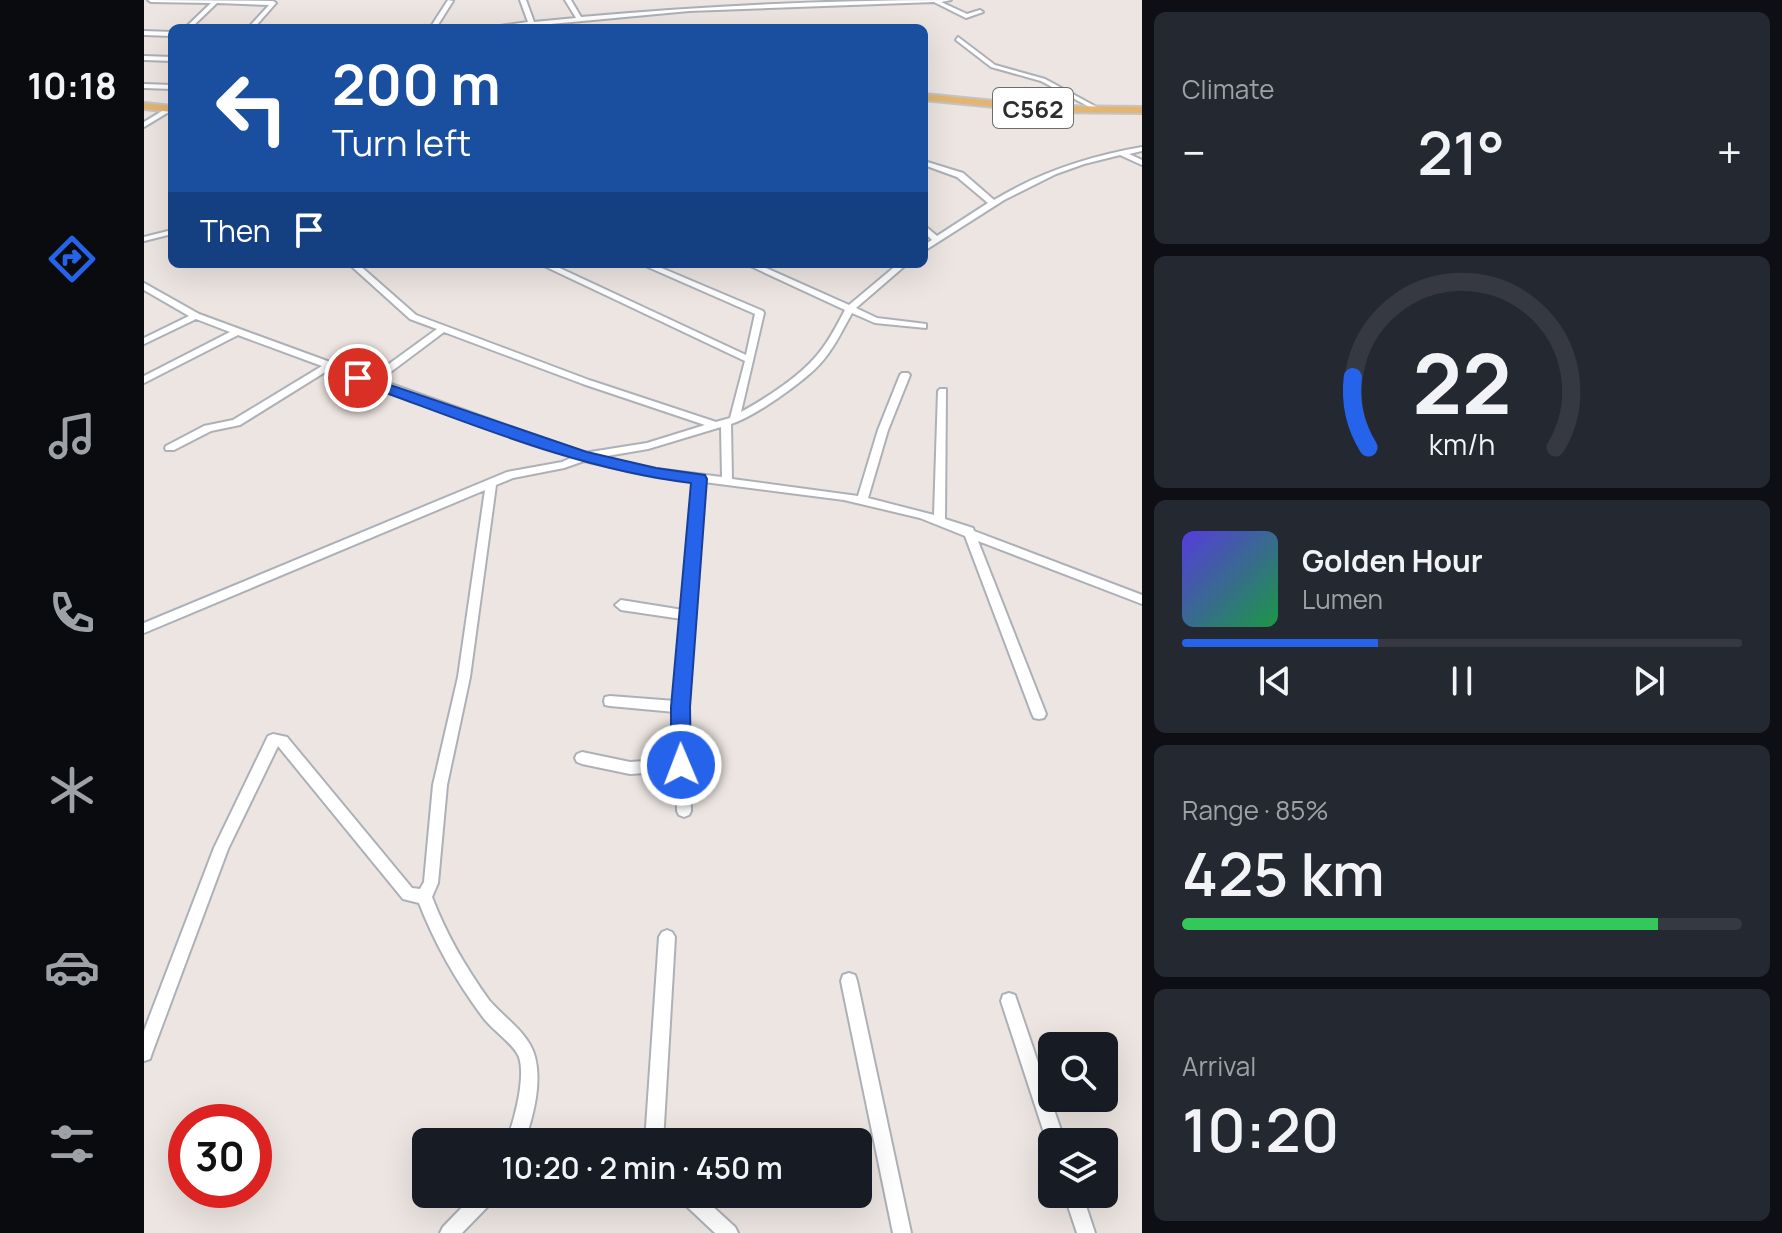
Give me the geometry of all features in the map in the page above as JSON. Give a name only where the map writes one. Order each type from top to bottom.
[{"type":"main road","name":"C562","points":[[928,97],[1002,106],[1142,110]]},
{"type":"main road","points":[[144,106],[168,109]]},
{"type":"street","points":[[151,0],[273,3],[255,24]]},
{"type":"street","points":[[523,0],[532,24]]},
{"type":"street","points":[[568,0],[580,20]]},
{"type":"street","points":[[566,24],[689,9],[948,0]]},
{"type":"street","points":[[436,24],[450,1]]},
{"type":"street","points":[[934,1],[966,16],[980,12]]},
{"type":"street","points":[[192,24],[215,2]]},
{"type":"street","points":[[622,16],[628,22]]},
{"type":"street","points":[[144,33],[168,34]]},
{"type":"street","points":[[958,39],[993,66],[1043,80],[1099,110]]},
{"type":"street","points":[[144,58],[168,59]]},
{"type":"street","points":[[144,86],[168,87]]},
{"type":"street","points":[[144,125],[168,111]]},
{"type":"street","points":[[928,246],[992,202],[1067,165],[1142,149]]},
{"type":"street","points":[[1120,152],[1142,163]]},
{"type":"street","points":[[928,164],[960,175],[992,202]]},
{"type":"street","points":[[928,231],[937,240]]},
{"type":"street","points":[[144,239],[168,233]]},
{"type":"street","points":[[357,268],[406,314],[586,382],[726,423]]},
{"type":"street","points":[[553,268],[750,360]]},
{"type":"street","points":[[654,268],[760,313],[750,360],[726,423],[727,482]]},
{"type":"street","points":[[759,268],[875,320],[923,326]]},
{"type":"street","points":[[144,628],[491,483],[583,457],[648,446],[726,423],[766,402],[814,365],[851,308],[898,268]]},
{"type":"street","points":[[147,292],[196,316],[327,367],[583,457],[656,473],[862,500],[939,520],[1142,600]]},
{"type":"street","points":[[144,341],[196,316]]},
{"type":"street","points":[[371,382],[444,328]]},
{"type":"street","points":[[144,380],[237,332]]},
{"type":"street","points":[[170,448],[208,428],[236,423],[327,367]]},
{"type":"street","points":[[862,500],[883,430],[905,375]]},
{"type":"street","points":[[939,520],[943,391]]},
{"type":"street","points":[[684,811],[681,707],[699,479]]},
{"type":"street","points":[[491,483],[464,677],[440,785],[431,883],[424,897],[438,936],[489,1012],[526,1052],[525,1110],[519,1128]]},
{"type":"street","points":[[969,531],[1039,714]]},
{"type":"street","points":[[621,605],[689,615]]},
{"type":"street","points":[[610,701],[681,707]]},
{"type":"street","points":[[144,1053],[221,848],[273,740],[282,741],[408,894],[424,897]]},
{"type":"street","points":[[582,758],[630,768],[681,765]]},
{"type":"street","points":[[655,1128],[667,937]]},
{"type":"street","points":[[849,981],[902,1233]]},
{"type":"street","points":[[1009,1001],[1051,1128]]},
{"type":"street","points":[[449,1233],[474,1208]]},
{"type":"street","points":[[701,1208],[729,1233]]},
{"type":"street","points":[[1078,1208],[1086,1233]]},
{"type":"route","points":[[358,378],[583,457],[699,479],[681,707],[681,765]]}]
